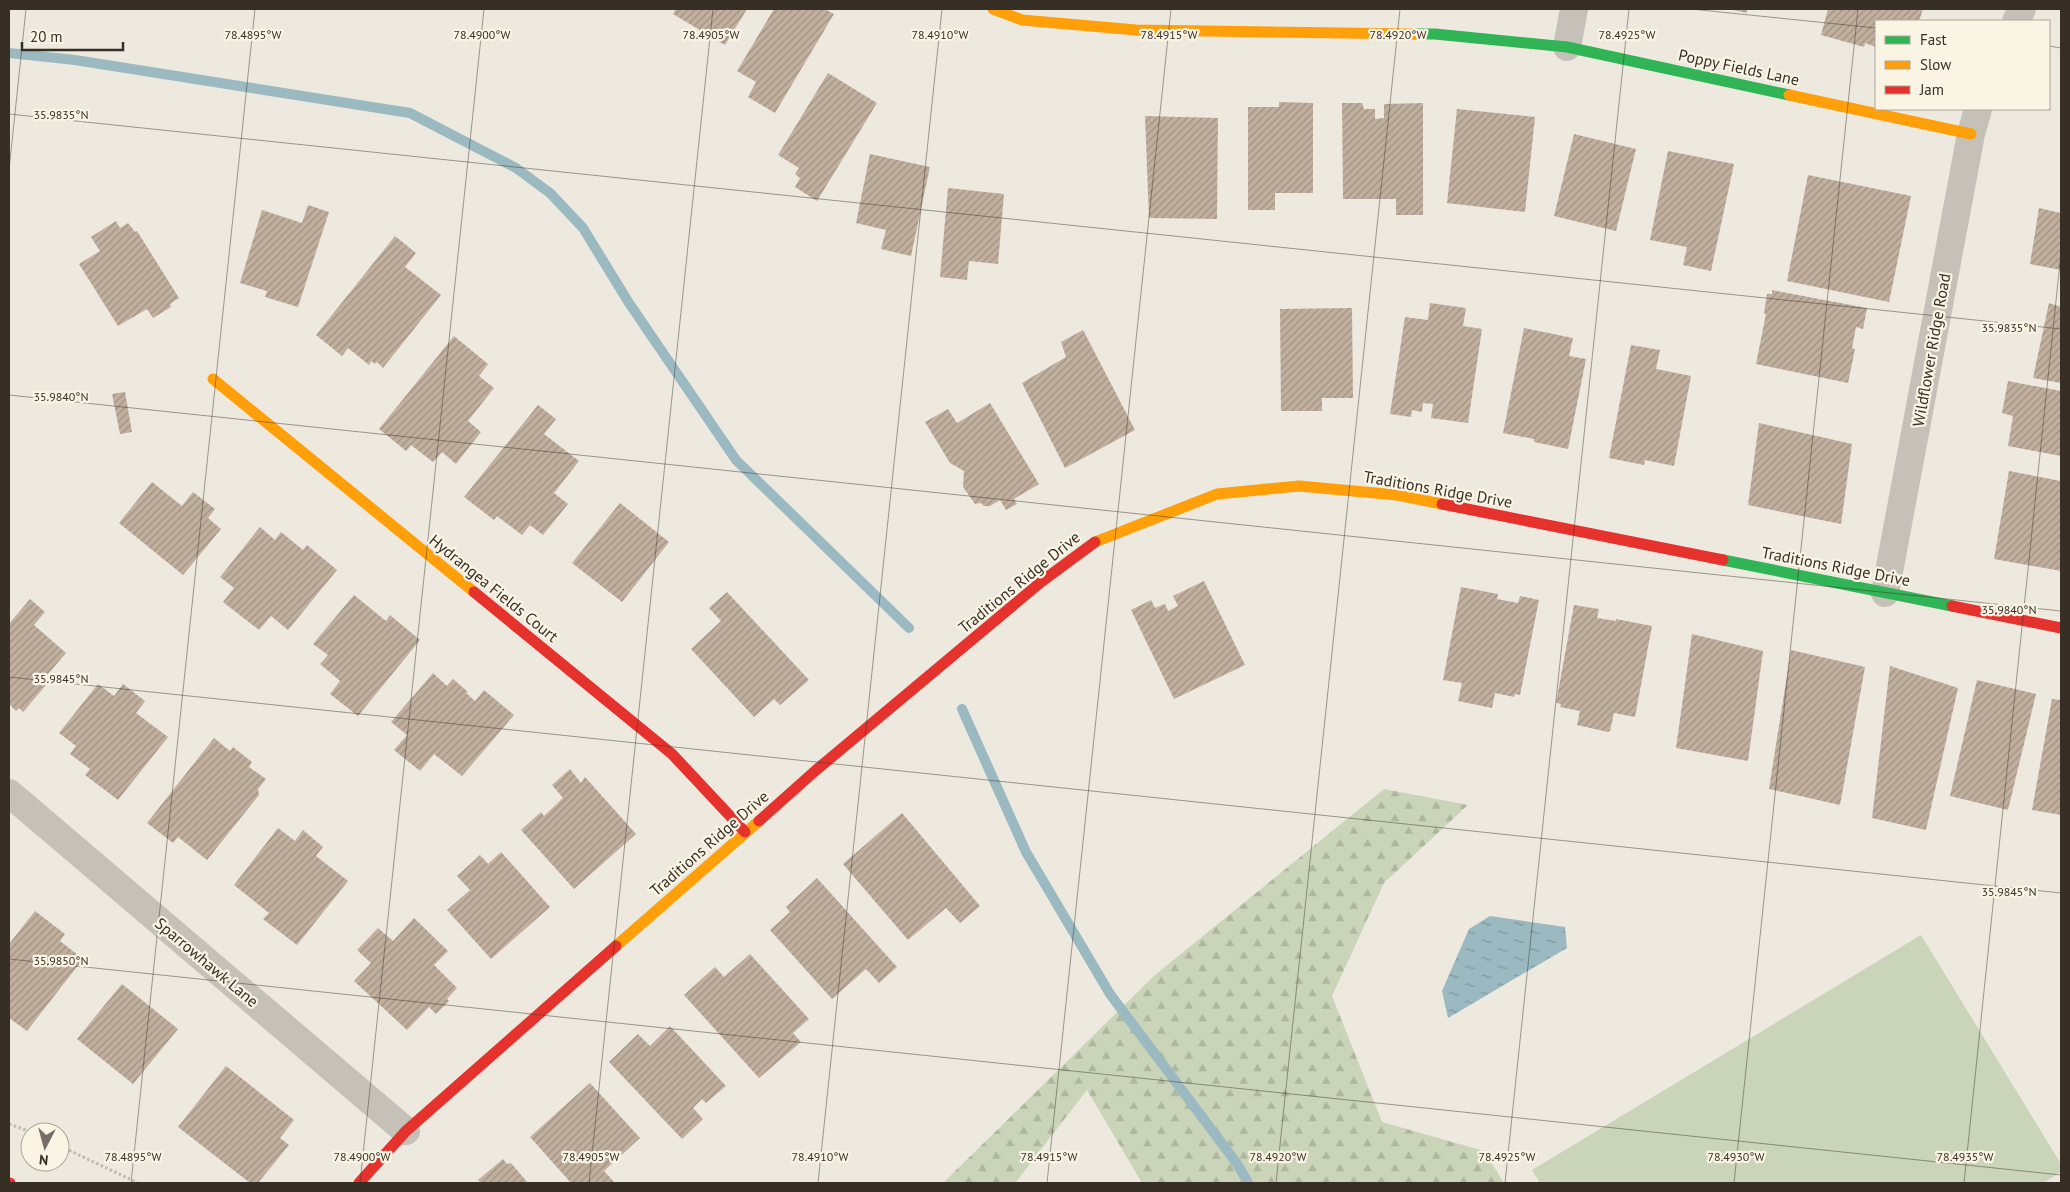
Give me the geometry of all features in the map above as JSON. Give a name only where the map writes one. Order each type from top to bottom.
[{"type":"street","name":"Poppy Fields Lane","points":[[993,9],[1022,20],[1136,30],[1435,34],[1567,47],[1875,103]]},
{"type":"street","points":[[1567,47],[1574,9]]},
{"type":"street","name":"Poppy Fields Lane","points":[[1914,110],[1974,121]]},
{"type":"street","name":"Wildflower Ridge Road","points":[[1885,593],[1974,121]]},
{"type":"street","name":"Hydrangea Fields Court","points":[[213,379],[672,754],[745,832]]},
{"type":"street","name":"Traditions Ridge Drive","points":[[359,1183],[406,1131],[745,832],[816,770],[1041,582],[1098,540],[1217,494],[1299,486],[1397,495],[2061,628]]},
{"type":"street","name":"Sparrowhawk Lane","points":[[9,793],[406,1131]]},
{"type":"path","points":[[70,1151],[138,1183]]},
{"type":"green space","points":[[1384,789],[1468,805],[1384,883],[1332,996],[1382,1122],[1484,1151],[1504,1183],[1142,1183],[1087,1090],[1015,1183],[943,1183],[1155,975]]},
{"type":"green space","points":[[1921,935],[2061,1164],[2061,1172],[2043,1183],[1540,1183],[1532,1170]]},
{"type":"water","points":[[1490,916],[1565,927],[1567,948],[1448,1018],[1442,991],[1469,929]]},
{"type":"building","points":[[676,9],[747,9],[725,45],[673,14]]},
{"type":"building","points":[[774,9],[825,9],[834,14],[775,113],[748,97],[756,82],[737,71]]},
{"type":"building","points":[[1729,9],[1747,9],[1747,13]]},
{"type":"building","points":[[1828,9],[1923,9],[1919,20],[1875,20],[1875,47],[1865,43],[1864,47],[1821,35]]},
{"type":"building","points":[[828,73],[877,103],[817,201],[795,187],[800,178],[795,174],[799,168],[778,155]]},
{"type":"building","points":[[1279,102],[1313,103],[1313,193],[1275,193],[1275,210],[1248,210],[1248,107],[1279,107]]},
{"type":"building","points":[[1342,103],[1362,103],[1364,109],[1375,109],[1375,119],[1384,118],[1384,104],[1423,103],[1423,215],[1396,215],[1396,199],[1343,199]]},
{"type":"building","points":[[1457,109],[1535,117],[1525,212],[1447,203]]},
{"type":"building","points":[[1145,116],[1218,118],[1217,219],[1149,218]]},
{"type":"building","points":[[1574,134],[1636,149],[1616,231],[1554,216]]},
{"type":"building","points":[[1668,151],[1734,164],[1711,271],[1683,265],[1687,247],[1650,240]]},
{"type":"building","points":[[870,154],[930,167],[911,256],[881,249],[886,230],[856,223]]},
{"type":"building","points":[[1808,175],[1911,196],[1889,302],[1787,281]]},
{"type":"building","points":[[948,188],[1004,194],[998,264],[969,261],[967,280],[940,277]]},
{"type":"building","points":[[308,205],[329,212],[298,307],[265,297],[267,291],[240,283],[262,210],[302,223]]},
{"type":"building","points":[[2039,208],[2061,213],[2061,270],[2030,264]]},
{"type":"building","points":[[116,221],[120,228],[128,223],[135,232],[137,231],[179,298],[170,304],[171,307],[153,318],[147,309],[118,326],[79,264],[100,251],[91,237]]},
{"type":"building","points":[[395,236],[416,253],[405,267],[441,295],[383,368],[377,362],[375,364],[371,361],[369,365],[348,348],[342,356],[316,335]]},
{"type":"building","points":[[1772,290],[1867,308],[1863,329],[1856,327],[1852,348],[1855,349],[1848,383],[1756,364],[1766,314],[1764,313],[1767,294],[1772,294]]},
{"type":"building","points":[[1430,303],[1466,308],[1463,326],[1482,329],[1468,423],[1431,418],[1433,404],[1423,403],[1422,412],[1412,410],[1411,417],[1390,414],[1405,317],[1428,320]]},
{"type":"building","points":[[2049,303],[2061,307],[2061,383],[2033,378]]},
{"type":"building","points":[[1352,308],[1353,398],[1322,398],[1322,411],[1281,411],[1280,309]]},
{"type":"building","points":[[1524,328],[1573,338],[1569,356],[1586,359],[1568,449],[1534,442],[1534,439],[1503,433]]},
{"type":"building","points":[[1083,330],[1135,430],[1065,468],[1022,383],[1066,357],[1061,342]]},
{"type":"building","points":[[454,336],[488,364],[479,376],[494,388],[468,421],[481,432],[456,464],[442,452],[433,462],[411,445],[406,451],[379,429]]},
{"type":"building","points":[[1631,345],[1660,350],[1656,369],[1691,376],[1674,466],[1645,460],[1644,465],[1609,458]]},
{"type":"building","points":[[2008,381],[2061,391],[2061,456],[2008,446],[2013,416],[2002,413]]},
{"type":"building","points":[[125,392],[132,432],[120,434],[112,394]]},
{"type":"building","points":[[990,403],[1039,484],[1014,499],[1017,504],[1006,510],[1000,500],[990,506],[984,506],[981,503],[975,504],[963,487],[964,471],[950,463],[925,422],[948,409],[957,423]]},
{"type":"building","points":[[538,405],[556,419],[544,434],[579,461],[554,493],[568,504],[543,535],[530,525],[522,535],[497,516],[494,520],[464,497]]},
{"type":"building","points":[[1759,423],[1852,444],[1841,524],[1748,505]]},
{"type":"building","points":[[2009,471],[2061,481],[2061,571],[1994,559]]},
{"type":"building","points":[[152,482],[182,506],[193,492],[215,509],[208,518],[221,529],[183,575],[119,523]]},
{"type":"building","points":[[620,503],[669,542],[622,602],[572,563]]},
{"type":"building","points":[[260,527],[275,540],[281,532],[303,550],[307,545],[337,570],[288,630],[271,616],[259,630],[223,602],[234,588],[220,577]]},
{"type":"building","points":[[1204,581],[1245,665],[1174,699],[1131,610],[1151,600],[1155,608],[1165,604],[1168,611],[1178,606],[1173,596]]},
{"type":"building","points":[[1461,587],[1498,594],[1497,599],[1518,603],[1520,596],[1539,600],[1520,695],[1515,694],[1514,697],[1495,693],[1492,708],[1458,701],[1462,683],[1443,680]]},
{"type":"building","points":[[727,592],[809,680],[780,705],[774,699],[754,717],[691,649],[721,621],[709,608]]},
{"type":"building","points":[[354,595],[386,621],[390,615],[420,640],[358,716],[330,694],[340,681],[320,664],[328,655],[313,644]]},
{"type":"building","points":[[30,599],[45,612],[34,625],[66,653],[42,681],[46,685],[23,712],[19,708],[16,711],[9,704],[9,624]]},
{"type":"building","points":[[1574,605],[1599,609],[1597,618],[1616,621],[1616,619],[1652,626],[1635,717],[1614,713],[1610,731],[1608,732],[1577,725],[1580,711],[1560,707],[1561,704],[1556,703]]},
{"type":"building","points":[[1692,634],[1763,651],[1748,761],[1676,748]]},
{"type":"building","points":[[1791,650],[1865,667],[1840,805],[1769,789]]},
{"type":"building","points":[[1890,666],[1958,688],[1926,830],[1872,818]]},
{"type":"building","points":[[433,673],[447,686],[453,679],[475,701],[484,690],[514,715],[462,776],[434,754],[420,771],[394,750],[407,735],[391,722]]},
{"type":"building","points":[[1977,680],[2036,694],[2008,810],[1950,796]]},
{"type":"building","points":[[98,684],[114,696],[123,684],[145,701],[136,713],[168,737],[118,800],[85,775],[90,769],[70,754],[76,746],[59,733]]},
{"type":"building","points":[[2052,699],[2061,700],[2061,815],[2032,810]]},
{"type":"building","points":[[214,738],[230,751],[233,747],[252,762],[249,767],[266,779],[258,789],[259,795],[207,860],[178,837],[173,843],[147,823]]},
{"type":"building","points":[[570,769],[581,783],[585,777],[636,834],[574,889],[521,830],[541,812],[544,816],[563,798],[552,785]]},
{"type":"building","points":[[902,813],[980,906],[960,923],[946,908],[908,940],[843,864]]},
{"type":"building","points":[[278,828],[295,841],[303,830],[323,847],[316,856],[348,881],[297,945],[263,919],[269,913],[234,885]]},
{"type":"building","points":[[501,852],[550,907],[491,959],[447,910],[470,890],[457,876],[480,855],[488,864]]},
{"type":"building","points":[[817,878],[897,967],[879,983],[866,969],[832,999],[770,930],[790,912],[786,907]]},
{"type":"building","points":[[35,911],[65,934],[60,941],[83,959],[27,1031],[9,1018],[9,944]]},
{"type":"building","points":[[414,918],[448,951],[434,965],[457,988],[447,999],[449,1001],[436,1014],[429,1007],[407,1030],[354,981],[371,963],[357,950],[378,928],[393,941]]},
{"type":"building","points":[[750,954],[809,1019],[793,1033],[801,1042],[759,1078],[684,995],[715,967],[724,977]]},
{"type":"building","points":[[122,984],[178,1029],[133,1084],[77,1039]]},
{"type":"building","points":[[670,1026],[726,1086],[706,1103],[702,1099],[693,1108],[703,1119],[682,1139],[609,1062],[638,1034],[650,1046]]},
{"type":"building","points":[[226,1066],[294,1120],[280,1138],[289,1145],[258,1183],[250,1183],[178,1127]]},
{"type":"building","points":[[590,1083],[640,1138],[604,1171],[615,1183],[571,1183],[530,1137]]},
{"type":"building","points":[[503,1159],[507,1164],[511,1163],[528,1183],[481,1183],[478,1180]]},
{"type":"waterway","points":[[9,53],[75,60],[410,113],[516,168],[550,193],[583,228],[629,303],[736,460],[909,628]]},
{"type":"waterway","points":[[962,709],[1026,852],[1110,994],[1238,1165],[1248,1183]]},
{"type":"traffic: fast","points":[[1414,34],[1435,34],[1567,47],[1789,95]]},
{"type":"traffic: fast","points":[[1723,560],[1952,606]]},
{"type":"traffic: slow","points":[[993,9],[1022,20],[1136,30],[1414,34]]},
{"type":"traffic: slow","points":[[1789,95],[1971,134]]},
{"type":"traffic: slow","points":[[213,379],[474,592]]},
{"type":"traffic: slow","points":[[1095,542],[1217,494],[1299,486],[1397,495],[1442,504]]},
{"type":"traffic: slow","points":[[616,946],[759,821]]},
{"type":"traffic: jam","points":[[1442,504],[1723,560]]},
{"type":"traffic: jam","points":[[759,821],[815,771],[1041,582],[1095,542]]},
{"type":"traffic: jam","points":[[474,592],[672,754],[745,832]]},
{"type":"traffic: jam","points":[[1952,606],[2061,628]]},
{"type":"traffic: jam","points":[[359,1183],[406,1131],[616,946]]}]
